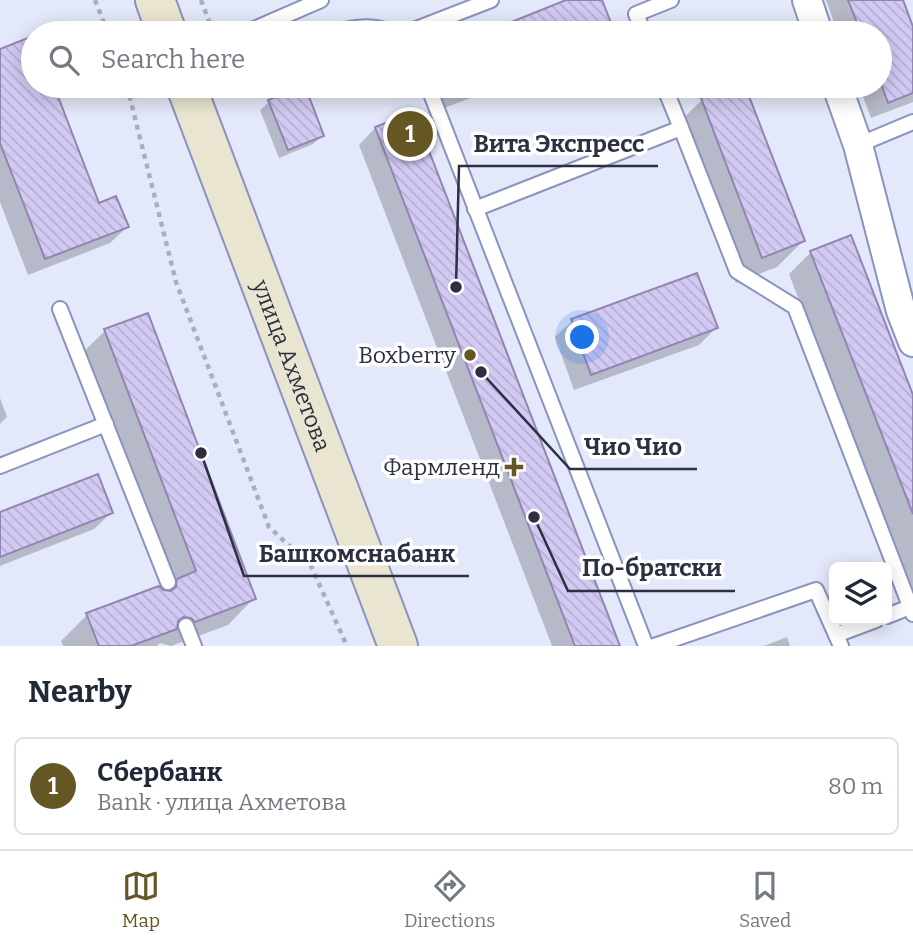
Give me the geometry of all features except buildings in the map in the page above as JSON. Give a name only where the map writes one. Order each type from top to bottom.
[{"type":"main road","points":[[155,0],[163,21]]},
{"type":"main road","name":"улица Ахметова","points":[[194,98],[397,646]]},
{"type":"street","points":[[807,0],[814,21]]},
{"type":"street","points":[[841,98],[858,145],[901,311],[913,342]]},
{"type":"lane","points":[[272,21],[321,0]]},
{"type":"lane","points":[[437,21],[491,0]]},
{"type":"lane","points":[[634,7],[671,0]]},
{"type":"lane","points":[[433,98],[646,646]]},
{"type":"lane","points":[[669,98],[737,271],[795,307],[912,611],[892,615]]},
{"type":"lane","points":[[858,145],[913,122]]},
{"type":"lane","points":[[475,209],[681,128]]},
{"type":"lane","points":[[60,309],[168,582]]},
{"type":"lane","points":[[0,466],[106,424]]},
{"type":"lane","points":[[654,646],[816,590],[838,640],[866,625]]},
{"type":"lane","points":[[186,625],[194,646]]},
{"type":"path","points":[[95,0],[103,21]]},
{"type":"path","points":[[201,0],[209,21]]},
{"type":"path","points":[[130,98],[176,282],[269,527],[311,566],[347,646]]},
{"type":"place","name":"Сбербанк","points":[[410,134]]},
{"type":"place","name":"Вита Экспресс","points":[[456,287]]},
{"type":"place","name":"Boxberry","points":[[470,355]]},
{"type":"place","name":"Чио Чио","points":[[481,372]]},
{"type":"place","name":"Башкомснабанк","points":[[201,453]]},
{"type":"place","name":"Фармленд","points":[[514,467]]},
{"type":"place","name":"По-братски","points":[[534,517]]}]
